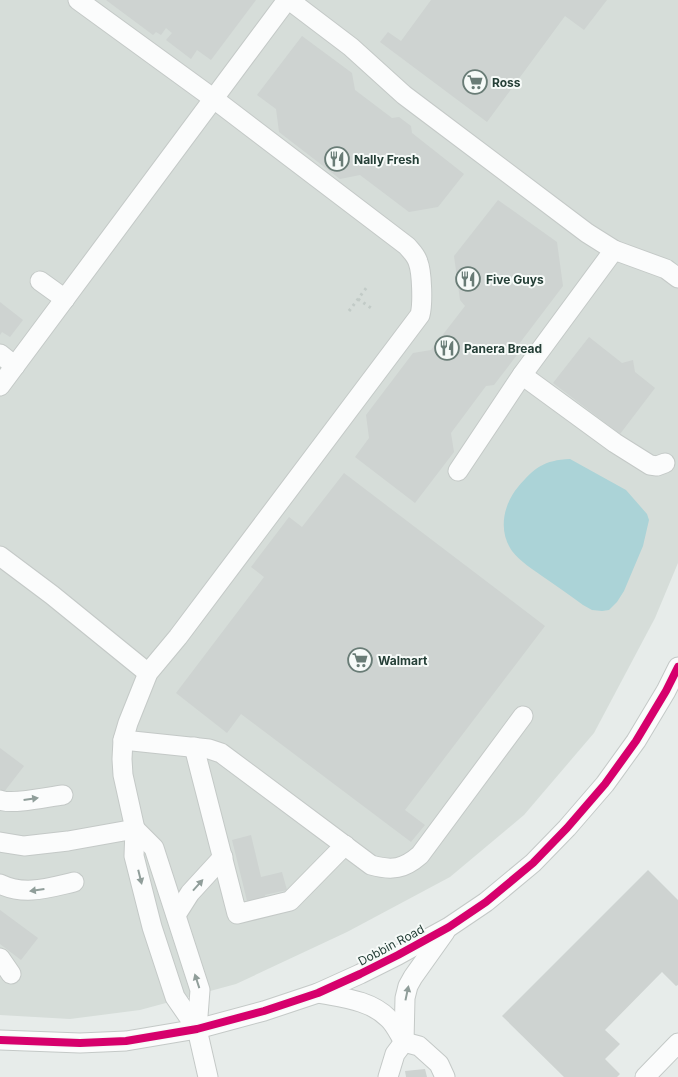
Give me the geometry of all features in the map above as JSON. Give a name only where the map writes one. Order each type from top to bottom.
[{"type":"street","points":[[78,0],[214,99],[407,246],[419,263],[423,305],[420,315],[178,637],[148,673],[123,740],[123,775],[135,829],[134,856],[152,927],[175,997],[197,1029]]},
{"type":"street","points":[[0,386],[288,0],[351,47],[404,95],[587,233],[614,250],[674,272]]},
{"type":"street","points":[[458,471],[522,375],[614,250]]},
{"type":"street","points":[[40,280],[65,299]]},
{"type":"street","points":[[0,354],[15,366]]},
{"type":"street","points":[[522,375],[615,443],[650,465],[657,466],[664,463]]},
{"type":"street","points":[[0,556],[52,595],[148,673]]},
{"type":"street","name":"Dobbin Road","points":[[0,1040],[80,1043],[126,1041],[197,1029],[264,1011],[318,993],[367,970],[448,927],[486,902],[533,863],[567,828],[605,784],[636,741],[678,667]]},
{"type":"street","points":[[123,740],[194,747],[221,753],[371,865],[384,869],[403,866],[412,862],[420,855],[523,716]]},
{"type":"street","points":[[194,747],[237,914],[290,901],[345,845]]},
{"type":"street","points":[[0,800],[16,802],[62,795]]},
{"type":"street","points":[[0,842],[24,846],[68,841],[135,829]]},
{"type":"street","points":[[135,829],[154,848],[200,990],[197,1029],[208,1077]]},
{"type":"street","points":[[176,915],[190,893],[222,857]]},
{"type":"street","points":[[0,884],[10,889],[30,891],[74,882]]},
{"type":"street","points":[[388,1077],[395,1054],[404,1042],[405,998],[408,986],[448,927]]},
{"type":"street","points":[[0,958],[11,974]]},
{"type":"street","points":[[318,993],[363,1002],[378,1010],[390,1020],[404,1042],[418,1046],[439,1064],[445,1077]]},
{"type":"street","points":[[645,1077],[678,1043]]},
{"type":"path","points":[[349,311],[367,287]]},
{"type":"path","points":[[358,299],[374,310]]},
{"type":"shaded area","points":[[0,0],[678,0],[678,563],[655,618],[594,733],[524,815],[450,877],[347,932],[236,984],[140,1010],[70,1019],[0,1015]]},
{"type":"water","points":[[570,459],[626,490],[647,514],[649,520],[643,546],[624,591],[609,610],[592,610],[534,571],[512,551],[505,535],[504,518],[506,510],[518,487],[540,466],[553,461]]},
{"type":"building","points":[[106,0],[256,0],[211,60],[197,50],[191,59],[166,40],[172,33],[166,28],[161,35],[156,32],[153,35]]},
{"type":"building","name":"Ross","points":[[431,0],[607,0],[584,30],[565,16],[487,122],[380,42],[388,32],[401,41]]},
{"type":"building","points":[[302,36],[352,73],[355,90],[392,118],[399,117],[411,126],[412,133],[464,174],[438,207],[409,212],[360,175],[340,179],[279,132],[276,109],[257,95]]},
{"type":"building","points":[[498,200],[557,242],[563,286],[516,348],[517,355],[494,385],[486,386],[451,433],[454,452],[415,503],[355,457],[369,438],[366,415],[413,353],[431,350],[465,306],[460,300],[454,256]]},
{"type":"building","points":[[0,302],[23,320],[10,337],[2,332],[0,335]]},
{"type":"building","points":[[589,337],[622,363],[633,360],[635,372],[655,388],[620,434],[553,383]]},
{"type":"building","name":"Walmart","points":[[344,473],[545,626],[405,810],[425,825],[411,842],[241,714],[227,733],[176,693],[264,577],[251,567],[289,517],[302,527]]},
{"type":"building","points":[[0,748],[24,766],[4,792],[0,789]]},
{"type":"building","points":[[251,835],[261,877],[282,872],[287,890],[265,895],[271,916],[252,921],[232,840]]},
{"type":"building","points":[[648,870],[678,900],[678,985],[676,986],[662,972],[605,1030],[620,1044],[605,1059],[620,1074],[617,1077],[564,1077],[502,1016]]},
{"type":"building","points":[[0,910],[38,938],[21,960],[0,944]]},
{"type":"building","points":[[425,1069],[427,1077],[406,1077],[405,1071]]},
{"type":"cycle path","points":[[0,1040],[80,1043],[126,1041],[197,1029],[264,1011],[318,993],[398,955],[449,927],[486,902],[533,863],[567,828],[605,784],[636,741],[678,667]]},
{"type":"place","name":"Ross","points":[[475,82]]},
{"type":"place","name":"Nally Fresh","points":[[337,159]]},
{"type":"place","name":"Five Guys","points":[[468,279]]},
{"type":"place","name":"Panera Bread","points":[[447,348]]},
{"type":"place","name":"Walmart","points":[[360,660]]}]
